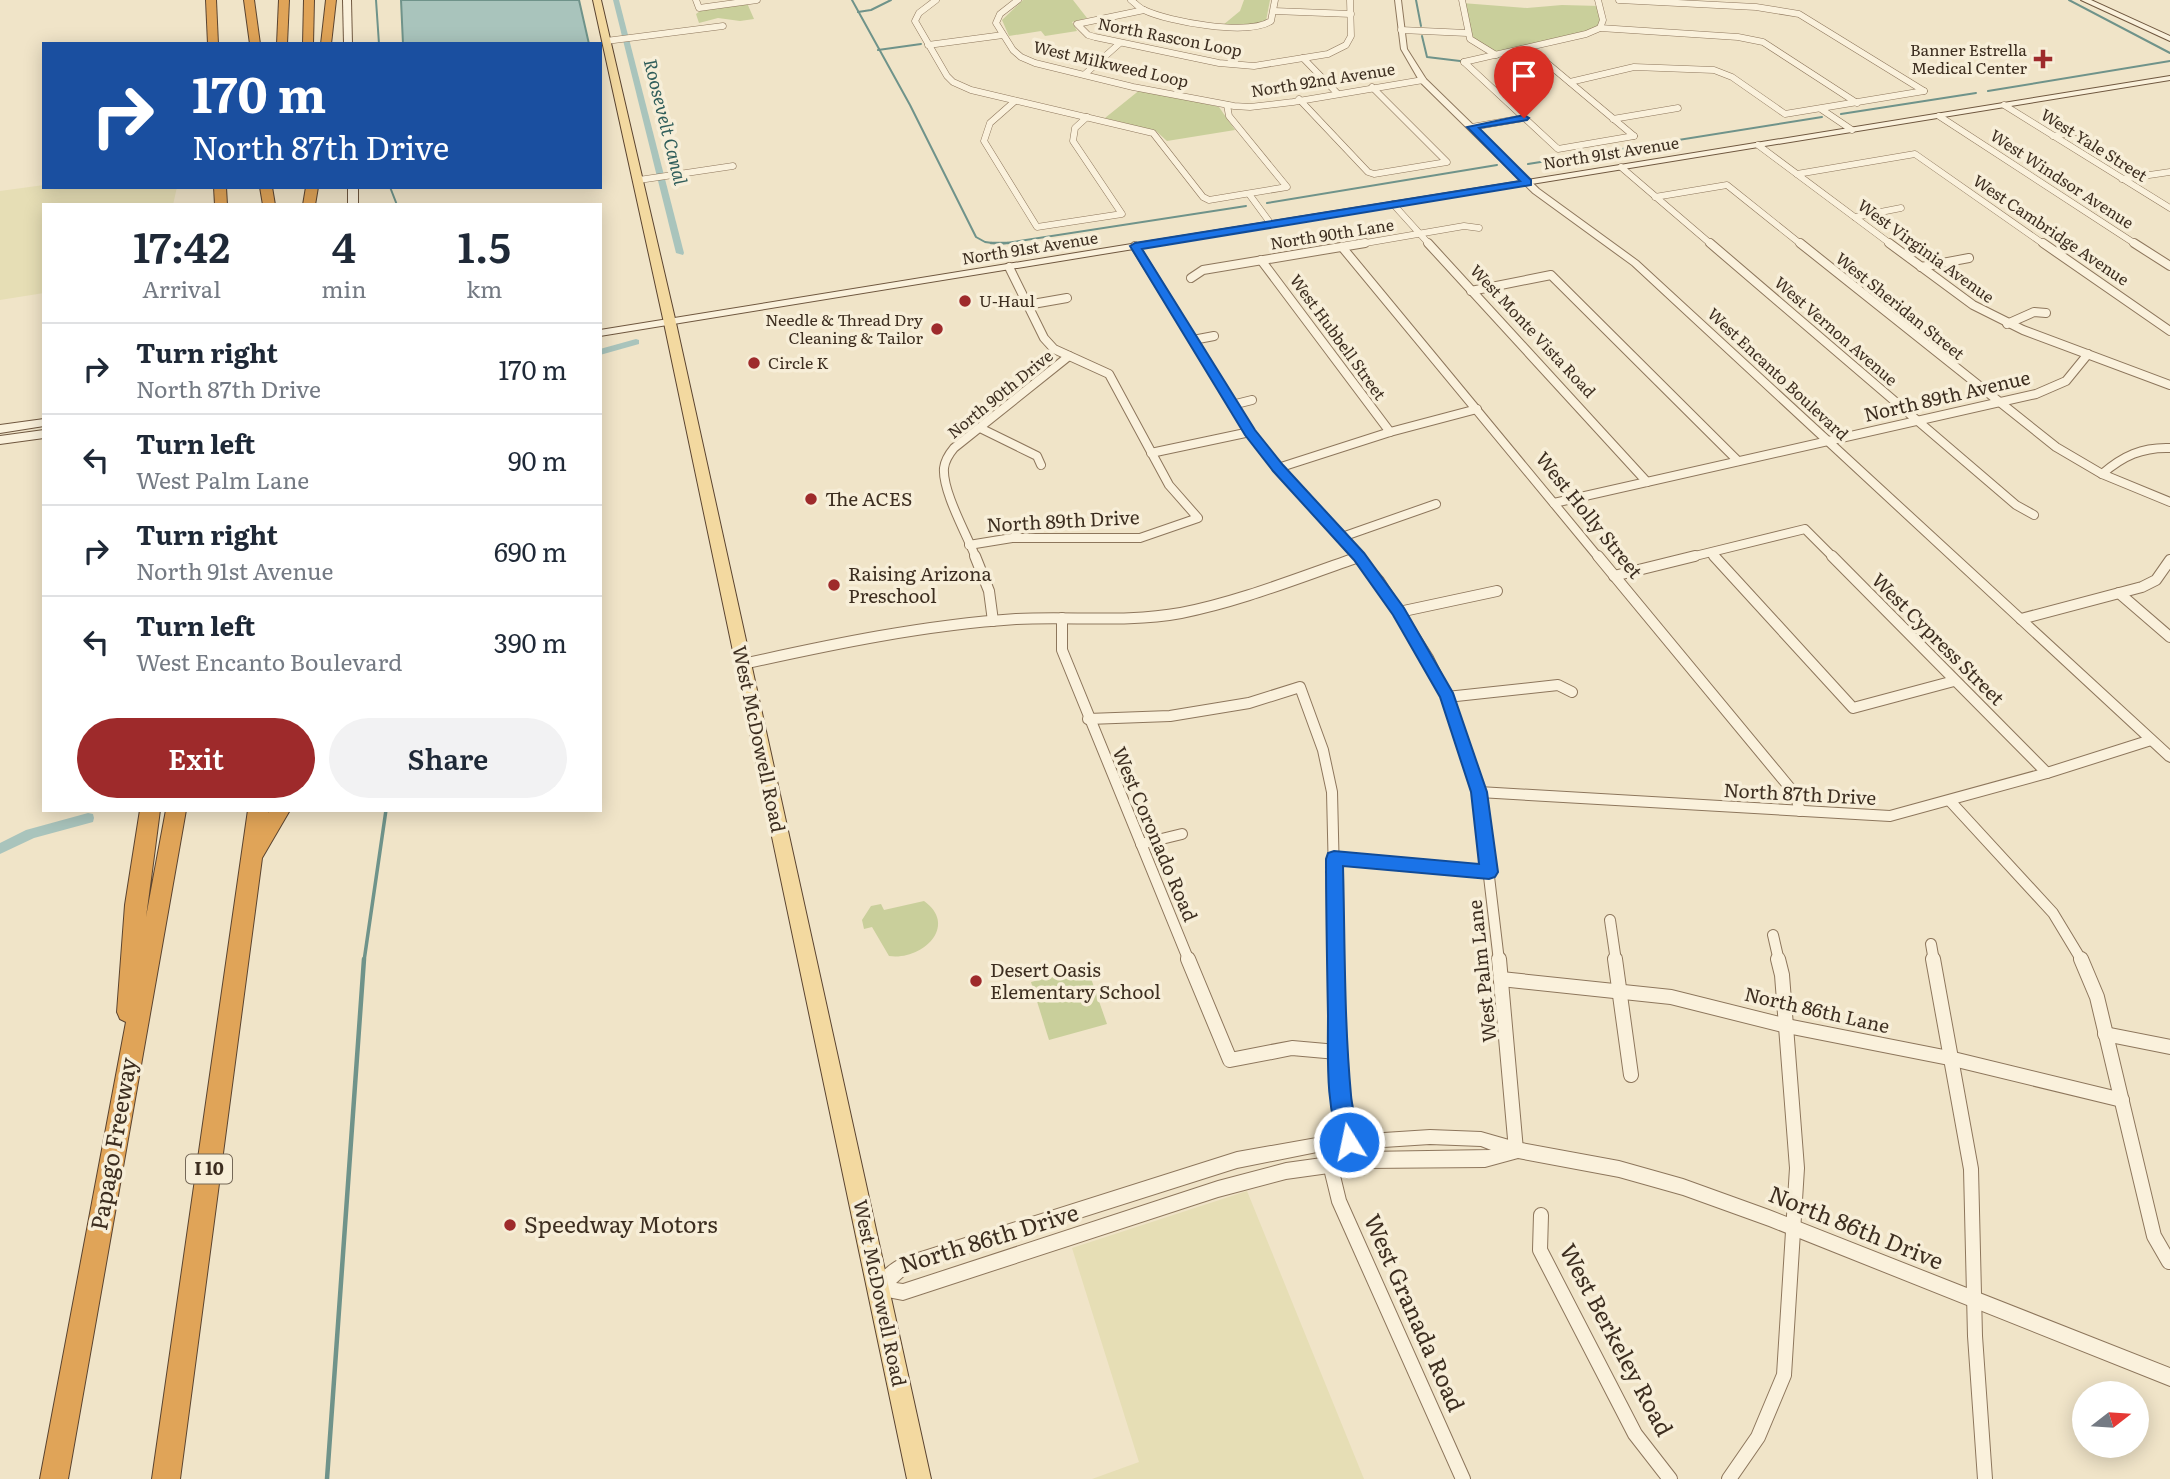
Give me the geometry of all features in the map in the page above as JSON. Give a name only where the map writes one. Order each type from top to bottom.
[{"type":"highway","points":[[211,0],[213,42]]},
{"type":"highway","points":[[249,0],[255,42]]},
{"type":"highway","points":[[282,42],[284,0]]},
{"type":"highway","points":[[308,42],[309,0]]},
{"type":"highway","points":[[326,42],[331,0]]},
{"type":"highway","points":[[120,1107],[136,905],[150,812]]},
{"type":"highway","name":"Papago Freeway","points":[[54,1479],[176,812]]},
{"type":"highway","name":"I 10","points":[[166,1479],[258,812]]},
{"type":"highway","points":[[252,858],[279,812]]},
{"type":"main road","points":[[347,0],[348,42]]},
{"type":"main road","name":"West McDowell Road","points":[[597,0],[639,180],[919,1479]]},
{"type":"main road","points":[[2085,0],[2170,39]]},
{"type":"main road","points":[[2101,0],[2126,17]]},
{"type":"main road","name":"North 91st Avenue","points":[[602,333],[2170,78]]},
{"type":"main road","points":[[0,429],[42,422]]},
{"type":"main road","points":[[0,440],[42,434]]},
{"type":"street","points":[[696,0],[699,8],[757,0]]},
{"type":"street","points":[[936,0],[919,13],[915,20],[928,46],[953,82],[1015,101],[1153,133],[1203,197],[1209,200],[1287,187],[1229,116],[1227,105]]},
{"type":"street","points":[[928,46],[1003,35],[996,23],[998,18],[1018,0]]},
{"type":"street","points":[[1131,0],[1144,10],[1241,30],[1268,24],[1274,11],[1275,0]]},
{"type":"street","points":[[1274,11],[1351,14],[1350,0]]},
{"type":"street","name":"West Encanto Boulevard","points":[[1398,0],[1401,30],[1409,59],[1423,80],[1527,183],[1553,205],[1614,245],[1636,263],[2170,757]]},
{"type":"street","points":[[1462,0],[1467,33],[1475,44],[1496,55]]},
{"type":"street","points":[[1598,0],[1603,20],[1600,28]]},
{"type":"street","points":[[1570,82],[1634,67],[1704,69],[1723,73],[1785,114],[1924,91],[1799,14],[1763,7],[1619,0]]},
{"type":"street","name":"North Rascon Loop","points":[[1144,10],[1077,24],[1088,35],[1120,43],[1229,65],[1254,66],[1328,54],[1346,45],[1351,36],[1351,14]]},
{"type":"street","points":[[606,41],[723,26]]},
{"type":"street","points":[[1529,48],[1634,136],[1558,149],[1464,62],[1586,34],[1600,28],[1624,32],[1744,38],[1763,42],[1857,103]]},
{"type":"street","points":[[1401,30],[1467,33]]},
{"type":"street","name":"West Milkweed Loop","points":[[1003,35],[1012,48],[1025,59],[1227,105]]},
{"type":"street","points":[[1084,74],[1120,43]]},
{"type":"street","points":[[1303,58],[1337,93]]},
{"type":"street","name":"North 92nd Avenue","points":[[1227,105],[1249,107],[1423,80]]},
{"type":"street","points":[[1299,99],[1368,172],[1374,174],[1447,162],[1372,87]]},
{"type":"street","points":[[1015,101],[988,124],[984,141],[1037,227],[1122,214],[1073,141],[1075,128],[1087,117]]},
{"type":"street","name":"West Yale Street","points":[[2004,105],[2170,208]]},
{"type":"street","points":[[1613,119],[1678,108]]},
{"type":"street","points":[[1821,109],[1852,130]]},
{"type":"street","name":"West Windsor Avenue","points":[[1939,116],[2170,266]]},
{"type":"street","points":[[1472,127],[1524,118]]},
{"type":"street","points":[[2053,136],[2076,132]]},
{"type":"street","name":"West Virginia Avenue","points":[[1758,145],[1973,305],[2007,324],[2170,385]]},
{"type":"street","name":"West Cambridge Avenue","points":[[1797,174],[1915,154],[2170,331]]},
{"type":"street","points":[[639,180],[733,166]]},
{"type":"street","name":"West Vernon Avenue","points":[[1621,167],[2016,505],[2034,515]]},
{"type":"street","points":[[2122,178],[2170,172]]},
{"type":"street","name":"West Sheridan Street","points":[[1656,197],[1727,185],[2056,447],[2102,474],[2170,502]]},
{"type":"street","points":[[1248,194],[1271,225]]},
{"type":"street","name":"West Monte Vista Road","points":[[1393,204],[1647,482]]},
{"type":"street","points":[[1855,217],[1901,208]]},
{"type":"street","name":"North 90th Lane","points":[[1191,278],[1203,270],[1464,226],[1479,228]]},
{"type":"street","name":"West Palm Lane","points":[[1135,246],[1250,432],[1278,468],[1359,557],[1399,612],[1447,697],[1479,792],[1501,979],[1517,1150]]},
{"type":"street","name":"West Holly Street","points":[[1342,247],[1795,794],[1800,811]]},
{"type":"street","points":[[1922,267],[1969,258]]},
{"type":"street","name":"West Hubbell Street","points":[[1261,260],[1390,432]]},
{"type":"street","points":[[1009,267],[1044,338],[1055,349],[1109,374],[1151,453],[1250,432]]},
{"type":"street","points":[[1471,291],[1551,275],[1738,461]]},
{"type":"street","points":[[1027,305],[1067,298]]},
{"type":"street","points":[[2007,324],[2034,312],[2046,313]]},
{"type":"street","points":[[1192,340],[1214,336]]},
{"type":"street","name":"North 89th Avenue","points":[[1554,503],[2059,386],[2070,377],[2088,354]]},
{"type":"street","points":[[1084,362],[1096,355]]},
{"type":"street","name":"North 90th Drive","points":[[969,545],[943,475],[948,455],[1069,356]]},
{"type":"street","points":[[1232,405],[1252,400]]},
{"type":"street","points":[[1278,468],[1390,432],[1477,409]]},
{"type":"street","points":[[981,428],[1037,456],[1041,465]]},
{"type":"street","points":[[2157,437],[2167,448]]},
{"type":"street","points":[[2102,474],[2126,455],[2140,449],[2167,448]]},
{"type":"street","name":"North 89th Drive","points":[[969,545],[1012,538],[1140,538],[1198,518],[1169,485],[1151,453]]},
{"type":"street","points":[[1342,537],[1436,504]]},
{"type":"street","name":"West Cypress Street","points":[[1711,553],[1805,530],[2047,774]]},
{"type":"street","points":[[969,545],[989,591],[993,621]]},
{"type":"street","points":[[1614,576],[1711,553],[1853,708],[1954,681]]},
{"type":"street","points":[[743,664],[872,636],[993,621],[1140,618],[1191,610],[1359,557]]},
{"type":"street","points":[[2021,619],[2119,593],[2156,580],[2169,564]]},
{"type":"street","points":[[1399,612],[1497,592]]},
{"type":"street","points":[[2119,593],[2170,637]]},
{"type":"street","name":"West Coronado Road","points":[[1062,618],[1062,650],[1088,719],[1230,1060],[1292,1048],[1338,1052]]},
{"type":"street","points":[[1447,697],[1558,685],[1572,692]]},
{"type":"street","points":[[1088,719],[1170,716],[1249,703],[1300,687],[1316,722],[1329,769],[1336,827],[1334,859],[1338,1052],[1341,1102],[1349,1142]]},
{"type":"street","name":"North 87th Drive","points":[[1479,792],[1890,816],[2047,774],[2151,740]]},
{"type":"street","points":[[1950,801],[2053,913],[2077,949],[2097,998],[2154,1236],[2169,1262]]},
{"type":"street","points":[[1141,844],[1182,834]]},
{"type":"street","points":[[1334,859],[1489,872]]},
{"type":"street","points":[[1609,920],[1631,1075]]},
{"type":"street","points":[[1729,1479],[1758,1437],[1784,1375],[1797,1168],[1782,975],[1773,935]]},
{"type":"street","points":[[1931,944],[1949,1058],[1971,1170],[1974,1299],[1985,1479]]},
{"type":"street","name":"North 86th Lane","points":[[1501,979],[1671,997],[1787,1026],[1949,1058],[2122,1100]]},
{"type":"street","points":[[2105,1034],[2170,1047]]},
{"type":"street","name":"North 86th Drive","points":[[878,1288],[902,1266],[1261,1155],[1349,1142],[1430,1137],[1481,1139],[1517,1150],[1619,1170],[1683,1187],[1794,1227],[2170,1377]]},
{"type":"street","name":"North 86th Drive","points":[[878,1288],[903,1292],[1218,1189],[1267,1176],[1330,1164],[1409,1158],[1485,1159],[1517,1150]]},
{"type":"street","points":[[1261,1155],[1267,1176]]},
{"type":"street","name":"West Granada Road","points":[[1330,1164],[1339,1201],[1463,1479]]},
{"type":"street","name":"West Berkeley Road","points":[[1541,1215],[1540,1250],[1635,1434],[1670,1479]]},
{"type":"shaded area","points":[[42,185],[42,189],[177,189],[173,203],[42,203],[42,293],[0,300],[0,191]]},
{"type":"shaded area","points":[[1247,1191],[1364,1479],[1092,1479],[1139,1462],[1072,1248]]},
{"type":"green space","points":[[1023,0],[1073,0],[1087,18],[1072,22],[1077,31],[1045,36],[1041,31],[1009,36],[1002,20]]},
{"type":"green space","points":[[1244,0],[1270,0],[1266,21],[1261,24],[1223,25],[1240,11]]},
{"type":"green space","points":[[747,3],[754,19],[740,21],[718,18],[699,23],[696,14],[703,9]]},
{"type":"green space","points":[[1462,3],[1527,8],[1600,6],[1603,17],[1600,28],[1496,55],[1471,41]]},
{"type":"green space","points":[[1141,89],[1219,107],[1235,130],[1167,141],[1156,131],[1105,118]]},
{"type":"green space","points":[[924,901],[934,911],[938,921],[937,931],[932,940],[913,953],[889,956],[872,927],[864,929],[862,920],[871,906],[881,904],[884,910]]},
{"type":"green space","points":[[1087,967],[1107,1024],[1049,1040],[1031,982]]},
{"type":"water","points":[[401,0],[579,0],[589,42],[403,42]]},
{"type":"waterway","points":[[376,0],[379,42]]},
{"type":"waterway","name":"Roosevelt Canal","points":[[616,0],[680,253]]},
{"type":"waterway","points":[[852,0],[859,12]]},
{"type":"waterway","points":[[859,12],[871,10],[891,0]]},
{"type":"waterway","points":[[1416,0],[1421,26]]},
{"type":"waterway","points":[[2069,0],[2170,53]]},
{"type":"waterway","points":[[859,12],[880,50]]},
{"type":"waterway","points":[[1422,36],[1427,57],[1460,61]]},
{"type":"waterway","points":[[880,50],[921,44]]},
{"type":"waterway","points":[[880,50],[976,237],[992,243]]},
{"type":"waterway","points":[[1988,91],[2170,61]]},
{"type":"waterway","points":[[1841,114],[1976,93]]},
{"type":"waterway","points":[[1528,164],[1822,117]]},
{"type":"waterway","points":[[1267,203],[1497,165]]},
{"type":"waterway","points":[[391,189],[396,203]]},
{"type":"waterway","points":[[1006,243],[1246,206]]},
{"type":"waterway","points":[[992,243],[1006,243]]},
{"type":"waterway","points":[[992,243],[1006,243]]},
{"type":"waterway","name":"Roosevelt Canal","points":[[602,351],[636,342]]},
{"type":"waterway","points":[[364,961],[386,812]]},
{"type":"waterway","name":"Roosevelt Canal","points":[[0,849],[31,834],[88,818]]},
{"type":"waterway","points":[[327,1479],[364,959]]},
{"type":"place","name":"Banner Estrella Medical Center","points":[[2043,59]]},
{"type":"place","name":"U-Haul","points":[[965,301]]},
{"type":"place","name":"Needle & Thread Dry Cleaning & Tailor","points":[[937,329]]},
{"type":"place","name":"Circle K","points":[[754,363]]},
{"type":"place","name":"The ACES","points":[[811,499]]},
{"type":"place","name":"Raising Arizona Preschool","points":[[834,585]]},
{"type":"place","name":"Desert Oasis Elementary School","points":[[976,981]]},
{"type":"place","name":"Speedway Motors","points":[[510,1225]]},
{"type":"route","points":[[1349,1142],[1341,1102],[1338,1052],[1334,859],[1396,862],[1489,872],[1479,792],[1447,697],[1428,658],[1379,581],[1278,468],[1250,432],[1135,246],[1527,183],[1472,127],[1524,118]]}]
